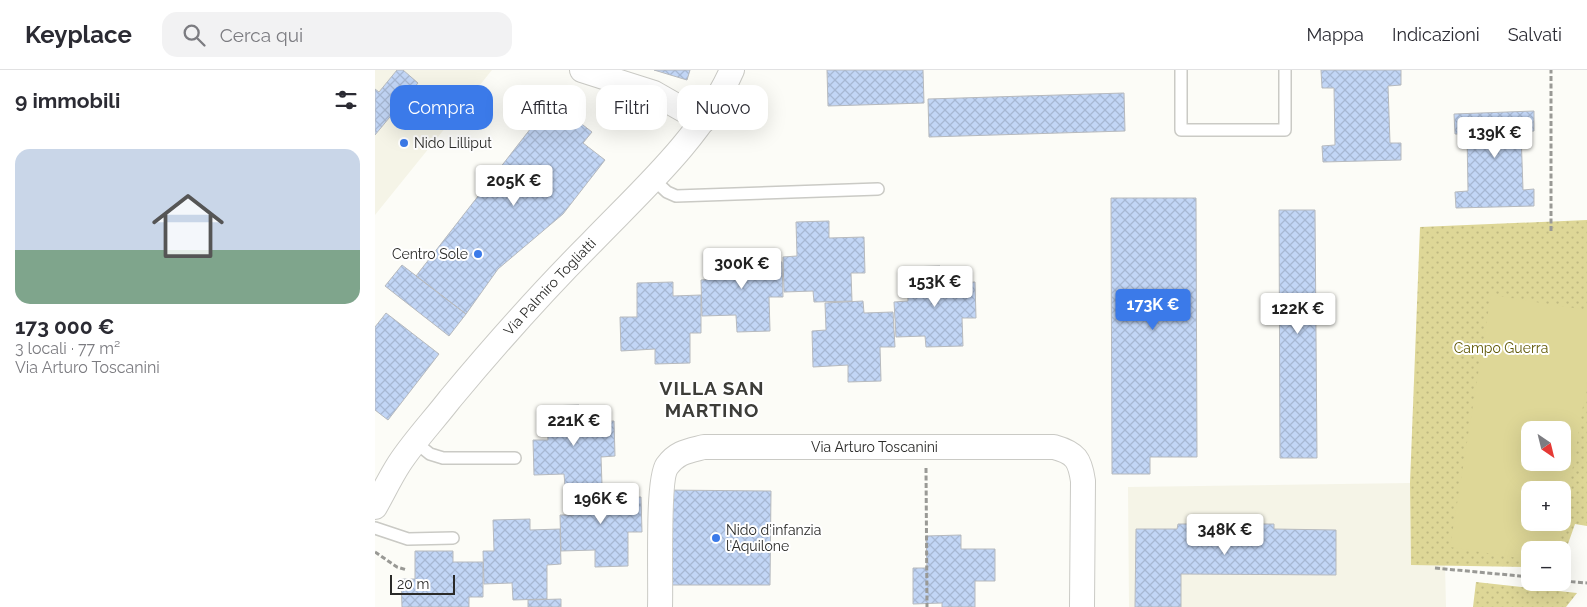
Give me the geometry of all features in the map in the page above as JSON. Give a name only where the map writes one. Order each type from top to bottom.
[{"type":"street","points":[[581,70],[654,94],[677,107]]},
{"type":"street","name":"Via Palmiro Togliatti","points":[[725,85],[732,70]]},
{"type":"street","name":"Via Palmiro Togliatti","points":[[375,507],[399,464],[415,442],[479,364],[547,288],[653,179],[695,130]]},
{"type":"street","name":"Via Arturo Toscanini","points":[[660,607],[662,490],[666,467],[680,453],[704,447],[1055,447],[1069,451],[1081,466],[1083,481],[1082,607]]},
{"type":"lane","points":[[1181,70],[1181,130],[1285,130],[1285,70]]},
{"type":"lane","points":[[653,179],[667,192],[676,196],[878,189]]},
{"type":"lane","points":[[415,442],[430,454],[443,458],[515,458]]},
{"type":"lane","points":[[375,528],[408,539],[453,538]]},
{"type":"path","points":[[1551,70],[1551,231]]},
{"type":"path","points":[[926,447],[927,607]]},
{"type":"path","points":[[375,552],[397,567],[407,570]]},
{"type":"path","points":[[1435,568],[1521,577]]},
{"type":"path","points":[[1571,581],[1587,583]]},
{"type":"shaded area","name":"Nido Lilliput","points":[[375,70],[492,70],[480,85],[390,85],[390,130],[444,130],[375,215]]},
{"type":"shaded area","points":[[1410,483],[1411,565],[1445,564],[1446,607],[1129,607],[1128,487]]},
{"type":"green space","name":"Campo Guerra","points":[[1587,220],[1587,526],[1575,524],[1569,541],[1521,541],[1521,567],[1411,565],[1410,483],[1420,227]]},
{"type":"green space","points":[[1491,295],[1587,310],[1587,382],[1570,481],[1521,481],[1521,531],[1562,531],[1560,541],[1521,541],[1521,559],[1450,547]]},
{"type":"green space","points":[[1476,582],[1521,587],[1521,591],[1577,593],[1566,607],[1473,607]]},
{"type":"building","points":[[397,70],[403,70],[418,83],[416,85],[390,85],[390,117],[375,135],[375,89],[379,92]]},
{"type":"building","points":[[654,70],[690,70],[687,80]]},
{"type":"building","points":[[827,70],[923,70],[924,103],[828,106]]},
{"type":"building","points":[[1321,70],[1401,70],[1401,85],[1388,86],[1390,143],[1401,143],[1401,160],[1323,162],[1322,146],[1335,145],[1334,88],[1322,88]]},
{"type":"building","points":[[1124,93],[1125,131],[929,137],[928,99]]},
{"type":"building","points":[[1534,111],[1534,131],[1521,132],[1523,190],[1534,189],[1534,206],[1456,208],[1455,192],[1468,191],[1467,134],[1455,134],[1454,114]]},
{"type":"building","points":[[586,127],[592,132],[583,143],[605,160],[563,214],[498,269],[466,314],[416,276],[529,130],[586,130]]},
{"type":"building","points":[[1111,198],[1196,198],[1197,457],[1150,457],[1150,474],[1112,474]]},
{"type":"building","points":[[1279,210],[1315,210],[1317,458],[1280,458]]},
{"type":"building","points":[[829,221],[829,238],[864,237],[865,273],[851,273],[852,301],[814,302],[813,291],[784,292],[783,257],[797,256],[796,222]]},
{"type":"building","points":[[752,251],[753,262],[782,262],[783,297],[769,297],[770,331],[737,332],[736,315],[702,316],[701,280],[715,279],[714,252]]},
{"type":"building","points":[[402,265],[466,314],[449,336],[385,286]]},
{"type":"building","points":[[940,266],[941,283],[975,282],[976,318],[962,318],[963,346],[926,347],[925,336],[896,337],[894,302],[908,301],[907,267]]},
{"type":"building","points":[[673,282],[673,296],[701,295],[701,333],[690,333],[690,363],[655,364],[655,349],[621,351],[620,317],[637,317],[637,283]]},
{"type":"building","points":[[863,301],[864,313],[893,312],[895,347],[880,347],[881,381],[848,382],[848,365],[813,367],[812,331],[826,330],[825,303]]},
{"type":"building","points":[[386,313],[439,354],[388,420],[375,410],[375,327]]},
{"type":"building","points":[[579,405],[580,422],[614,421],[615,456],[601,457],[602,485],[565,486],[564,474],[534,475],[533,440],[548,440],[546,406]]},
{"type":"building","points":[[611,486],[611,498],[641,497],[642,532],[628,532],[628,566],[595,567],[595,550],[561,551],[560,515],[574,515],[573,487]]},
{"type":"building","name":"Nido d'infanzia l'Aquilone","points":[[662,490],[771,491],[770,585],[661,585]]},
{"type":"building","points":[[530,519],[530,530],[560,529],[561,564],[547,565],[547,599],[513,600],[512,583],[484,584],[483,551],[494,551],[493,520]]},
{"type":"building","points":[[1178,524],[1274,524],[1274,529],[1336,530],[1336,575],[1181,574],[1181,607],[1135,607],[1136,529],[1177,529]]},
{"type":"building","points":[[961,535],[961,549],[995,549],[995,581],[975,581],[975,607],[942,607],[942,603],[913,604],[913,568],[927,568],[926,536]]},
{"type":"building","points":[[415,551],[453,551],[453,562],[483,562],[483,597],[469,597],[469,607],[402,607],[401,579],[415,579]]},
{"type":"building","points":[[561,599],[561,607],[528,607],[528,600]]},
{"type":"place","name":"Nido Lilliput","points":[[404,143]]},
{"type":"place","name":"Centro Sole","points":[[478,254]]},
{"type":"place","name":"Nido d'infanzia l'Aquilone","points":[[716,538]]},
{"type":"district","name":"VILLA SAN MARTINO","points":[[712,399]]}]
